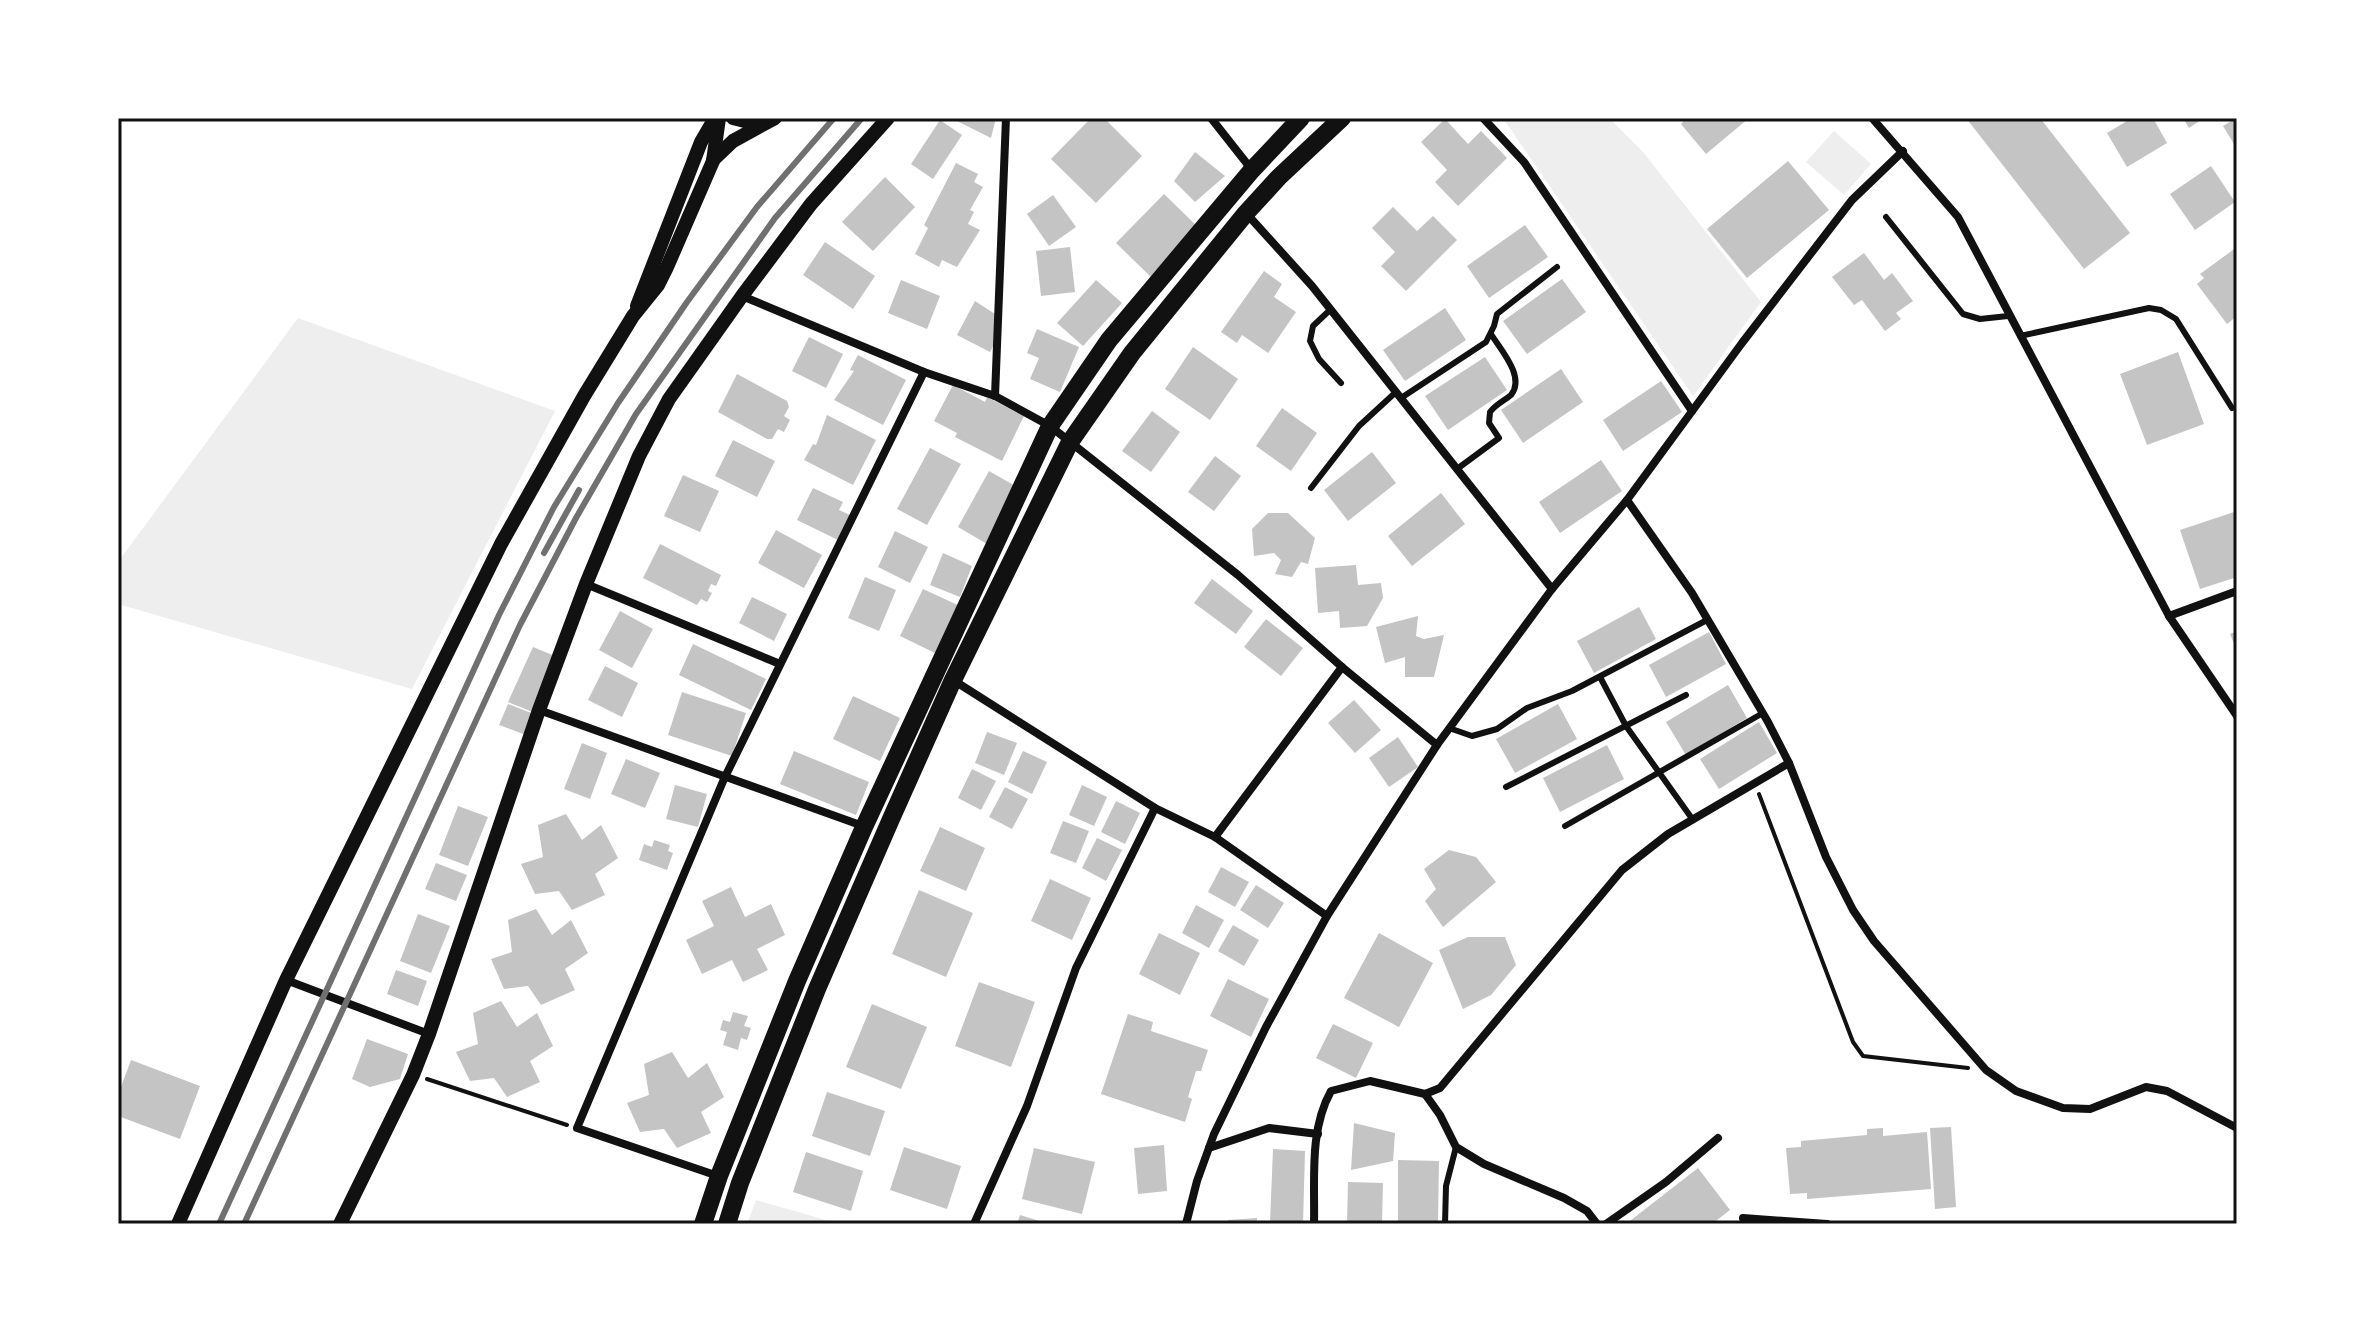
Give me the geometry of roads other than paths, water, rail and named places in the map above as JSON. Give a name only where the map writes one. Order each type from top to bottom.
[{"type":"main road","points":[[703,1224],[797,981],[864,827],[1050,426],[1109,340],[1252,170],[1301,118]]},
{"type":"main road","points":[[727,1224],[740,1183],[817,989],[953,680],[1070,442],[1132,353],[1246,213],[1296,159],[1342,118]]},
{"type":"street","points":[[178,1224],[501,544],[555,444],[633,316],[658,285],[667,267],[713,161],[717,118]]},
{"type":"street","points":[[633,316],[701,142],[717,118]]},
{"type":"street","points":[[733,118],[760,125]]},
{"type":"street","points":[[713,161],[733,141],[775,118]]},
{"type":"street","points":[[340,1224],[413,1075],[539,710],[586,584],[623,492],[663,410],[811,204],[888,118]]},
{"type":"street","points":[[995,396],[1006,118]]},
{"type":"street","points":[[1211,118],[1252,170]]},
{"type":"street","points":[[1483,118],[1524,162],[1692,411]]},
{"type":"street","points":[[1872,118],[1958,217],[2169,616],[2237,716]]},
{"type":"street","points":[[1186,1224],[1209,1148],[1266,1027],[1327,916],[1437,745],[1552,589],[1627,500],[1852,200],[1903,151]]},
{"type":"street","points":[[1246,213],[1331,309],[1552,589]]},
{"type":"street","points":[[742,296],[924,372],[995,396],[1050,426],[1238,575],[1437,745]]},
{"type":"street","points":[[719,1176],[577,1128],[724,779],[924,372]]},
{"type":"street","points":[[1627,500],[1692,593],[1763,713],[1789,763],[1826,857],[1853,910],[1874,941],[1986,1070],[2016,1091],[2063,1108],[2090,1109],[2146,1087],[2167,1091],[2237,1128]]},
{"type":"street","points":[[586,584],[780,664]]},
{"type":"street","points":[[2169,616],[2237,591]]},
{"type":"street","points":[[1215,837],[1342,667]]},
{"type":"street","points":[[953,680],[1155,808],[1215,837],[1327,916]]},
{"type":"street","points":[[539,710],[864,827]]},
{"type":"street","points":[[1314,1224],[1315,1149],[1322,1106],[1331,1091],[1370,1081],[1425,1094],[1440,1088],[1622,870],[1668,834],[1789,763]]},
{"type":"street","points":[[974,1224],[1027,1106],[1076,968],[1155,808]]},
{"type":"street","points":[[292,982],[429,1034]]},
{"type":"street","points":[[1425,1094],[1456,1147],[1484,1164],[1564,1198],[1587,1211],[1597,1224]]},
{"type":"street","points":[[1209,1148],[1269,1128],[1318,1134]]},
{"type":"street","points":[[1606,1224],[1666,1182],[1718,1138]]},
{"type":"street","points":[[1743,1218],[1827,1224]]},
{"type":"lane","points":[[1886,217],[1963,314],[1980,319],[2008,316]]},
{"type":"lane","points":[[1311,488],[1359,426],[1398,395],[1479,347],[1491,334],[1497,314],[1557,267]]},
{"type":"lane","points":[[2020,336],[2149,308],[2161,310],[2176,319],[2232,408]]},
{"type":"lane","points":[[1331,309],[1313,326],[1310,341],[1319,359],[1341,383]]},
{"type":"lane","points":[[1457,469],[1499,438],[1489,423],[1490,412],[1510,395],[1515,384],[1515,373],[1491,334]]},
{"type":"lane","points":[[1449,728],[1472,736],[1497,729],[1527,708],[1600,677],[1707,620]]},
{"type":"lane","points":[[1600,677],[1626,726],[1693,820]]},
{"type":"lane","points":[[1506,787],[1686,695]]},
{"type":"lane","points":[[1565,826],[1763,713]]},
{"type":"lane","points":[[1445,1224],[1446,1186],[1456,1147]]},
{"type":"railway","points":[[219,1224],[499,615],[554,507],[618,403],[687,302],[757,207],[834,118]]},
{"type":"railway","points":[[244,1224],[520,625],[576,518],[636,414],[775,218],[862,118]]},
{"type":"railway","points":[[544,553],[579,490]]}]
